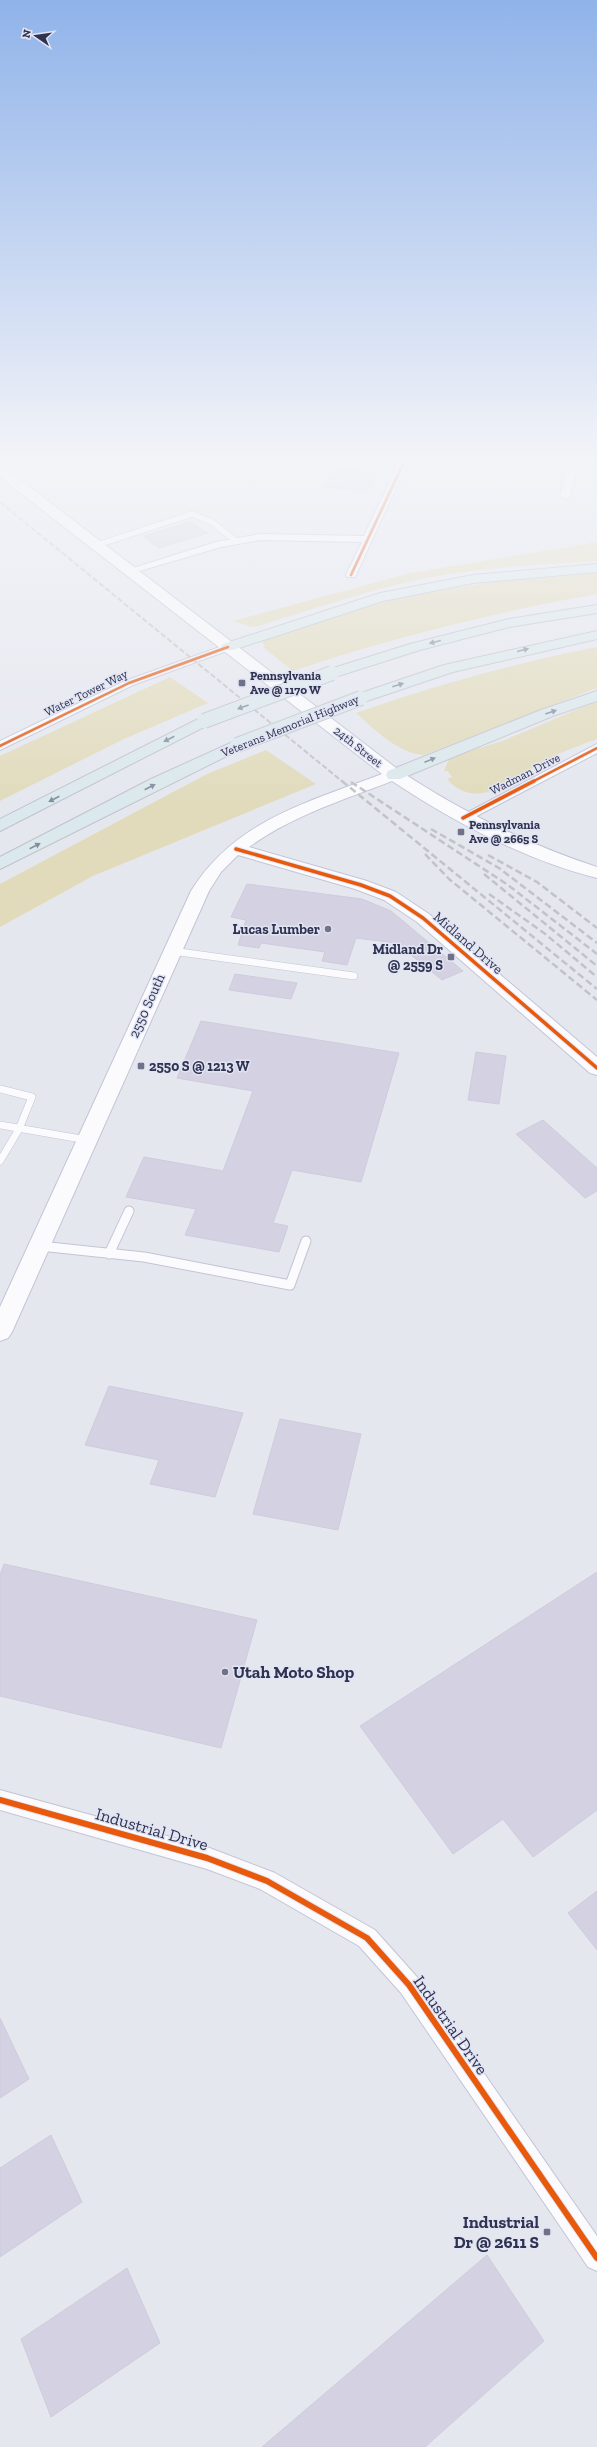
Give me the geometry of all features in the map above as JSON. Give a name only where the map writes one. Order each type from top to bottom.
[{"type":"highway","points":[[228,647],[380,597],[473,579],[505,576]]},
{"type":"highway","points":[[0,826],[204,721],[332,673],[415,647],[509,623],[597,609]]},
{"type":"highway","name":"Veterans Memorial Highway","points":[[0,864],[157,783],[237,745],[361,698],[449,668],[597,635]]},
{"type":"highway","points":[[394,775],[547,713],[597,696]]},
{"type":"main road","name":"24th Street","points":[[136,576],[394,775],[430,800],[463,818],[514,842],[597,873]]},
{"type":"main road","name":"2550 South","points":[[0,1332],[5,1311],[39,1246],[200,890],[215,868],[236,849],[256,834],[286,818],[394,775]]},
{"type":"main road","name":"Midland Drive","points":[[236,849],[361,885],[390,896],[423,918],[597,1068]]},
{"type":"street","name":"Water Tower Way","points":[[0,746],[129,683],[228,647]]},
{"type":"street","name":"Wadman Drive","points":[[463,818],[597,748]]},
{"type":"street","name":"Industrial Drive","points":[[0,1800],[192,1854],[267,1881],[367,1938],[409,1985],[597,2258]]},
{"type":"lane","points":[[172,951],[354,976]]},
{"type":"lane","points":[[0,1088],[21,1092],[32,1097],[19,1129],[0,1161]]},
{"type":"lane","points":[[0,1125],[87,1140]]},
{"type":"lane","points":[[109,1254],[129,1211]]},
{"type":"lane","points":[[39,1246],[144,1257],[290,1285],[306,1241]]},
{"type":"shaded area","points":[[398,576],[437,576],[360,595],[259,626],[252,627],[233,621]]},
{"type":"shaded area","points":[[561,576],[597,576],[597,594],[520,609],[444,627],[368,647],[293,671],[263,647],[265,646],[262,643],[265,638],[396,598],[484,583]]},
{"type":"shaded area","points":[[597,647],[597,688],[424,755],[415,754],[405,750],[387,740],[356,713],[415,693],[475,676],[536,660]]},
{"type":"shaded area","points":[[170,677],[208,703],[124,739],[0,801],[0,756]]},
{"type":"shaded area","points":[[597,701],[597,739],[554,756],[511,782],[485,793],[472,793],[459,789],[447,779],[452,777],[448,771],[444,771],[448,761],[454,756],[505,740]]},
{"type":"shaded area","points":[[266,750],[316,784],[93,876],[0,927],[0,884],[205,775]]},
{"type":"building","name":"Lucas Lumber","points":[[247,884],[362,899],[391,911],[463,971],[442,980],[396,943],[356,938],[347,965],[322,961],[325,952],[261,943],[259,948],[238,945],[246,920],[231,917]]},
{"type":"building","points":[[235,974],[297,983],[291,999],[229,990]]},
{"type":"building","points":[[201,1021],[399,1053],[361,1182],[292,1170],[273,1223],[288,1226],[279,1252],[185,1235],[196,1209],[126,1197],[144,1157],[223,1171],[253,1091],[177,1078]]},
{"type":"building","points":[[476,1052],[506,1056],[499,1104],[468,1100]]},
{"type":"building","points":[[543,1120],[597,1168],[597,1191],[585,1198],[516,1134]]},
{"type":"building","points":[[109,1386],[243,1413],[215,1497],[150,1484],[159,1460],[85,1445]]},
{"type":"building","points":[[280,1419],[361,1434],[338,1530],[253,1514]]},
{"type":"building","points":[[4,1564],[257,1620],[221,1748],[0,1696],[0,1575]]},
{"type":"building","points":[[597,1572],[597,1810],[533,1857],[503,1819],[453,1854],[360,1726]]},
{"type":"building","points":[[597,1891],[597,1950],[568,1913]]},
{"type":"building","points":[[0,2018],[29,2079],[0,2098]]},
{"type":"building","points":[[51,2135],[82,2202],[0,2257],[0,2168]]},
{"type":"building","points":[[487,2255],[544,2341],[425,2447],[262,2447]]},
{"type":"building","points":[[127,2268],[160,2343],[51,2417],[21,2339]]},
{"type":"railway","points":[[91,576],[343,782]]},
{"type":"railway","points":[[342,781],[597,989]]},
{"type":"railway","points":[[351,782],[508,885],[597,954]]},
{"type":"railway","points":[[431,829],[499,868],[597,943]]},
{"type":"railway","points":[[425,854],[449,879],[597,1000]]},
{"type":"railway","points":[[488,855],[537,882],[597,928]]},
{"type":"railway","points":[[484,874],[597,966]]},
{"type":"railway","points":[[489,894],[544,933],[597,977]]},
{"type":"cycle path","points":[[0,746],[129,683],[228,647]]},
{"type":"cycle path","points":[[463,818],[597,748]]},
{"type":"cycle path","points":[[236,849],[361,885],[390,896],[423,918],[597,1068]]},
{"type":"cycle path","points":[[0,1800],[207,1858],[267,1881],[367,1938],[409,1985],[597,2258]]},
{"type":"place","name":"Pennsylvania Ave @ 1170 W","points":[[242,683]]},
{"type":"place","name":"Pennsylvania Ave @ 2665 S","points":[[461,832]]},
{"type":"place","name":"Lucas Lumber","points":[[328,929]]},
{"type":"place","name":"Midland Dr @ 2559 S","points":[[451,957]]},
{"type":"place","name":"2550 S @ 1213 W","points":[[141,1066]]},
{"type":"place","name":"Utah Moto Shop","points":[[225,1672]]},
{"type":"place","name":"Industrial Dr @ 2611 S","points":[[547,2232]]}]
